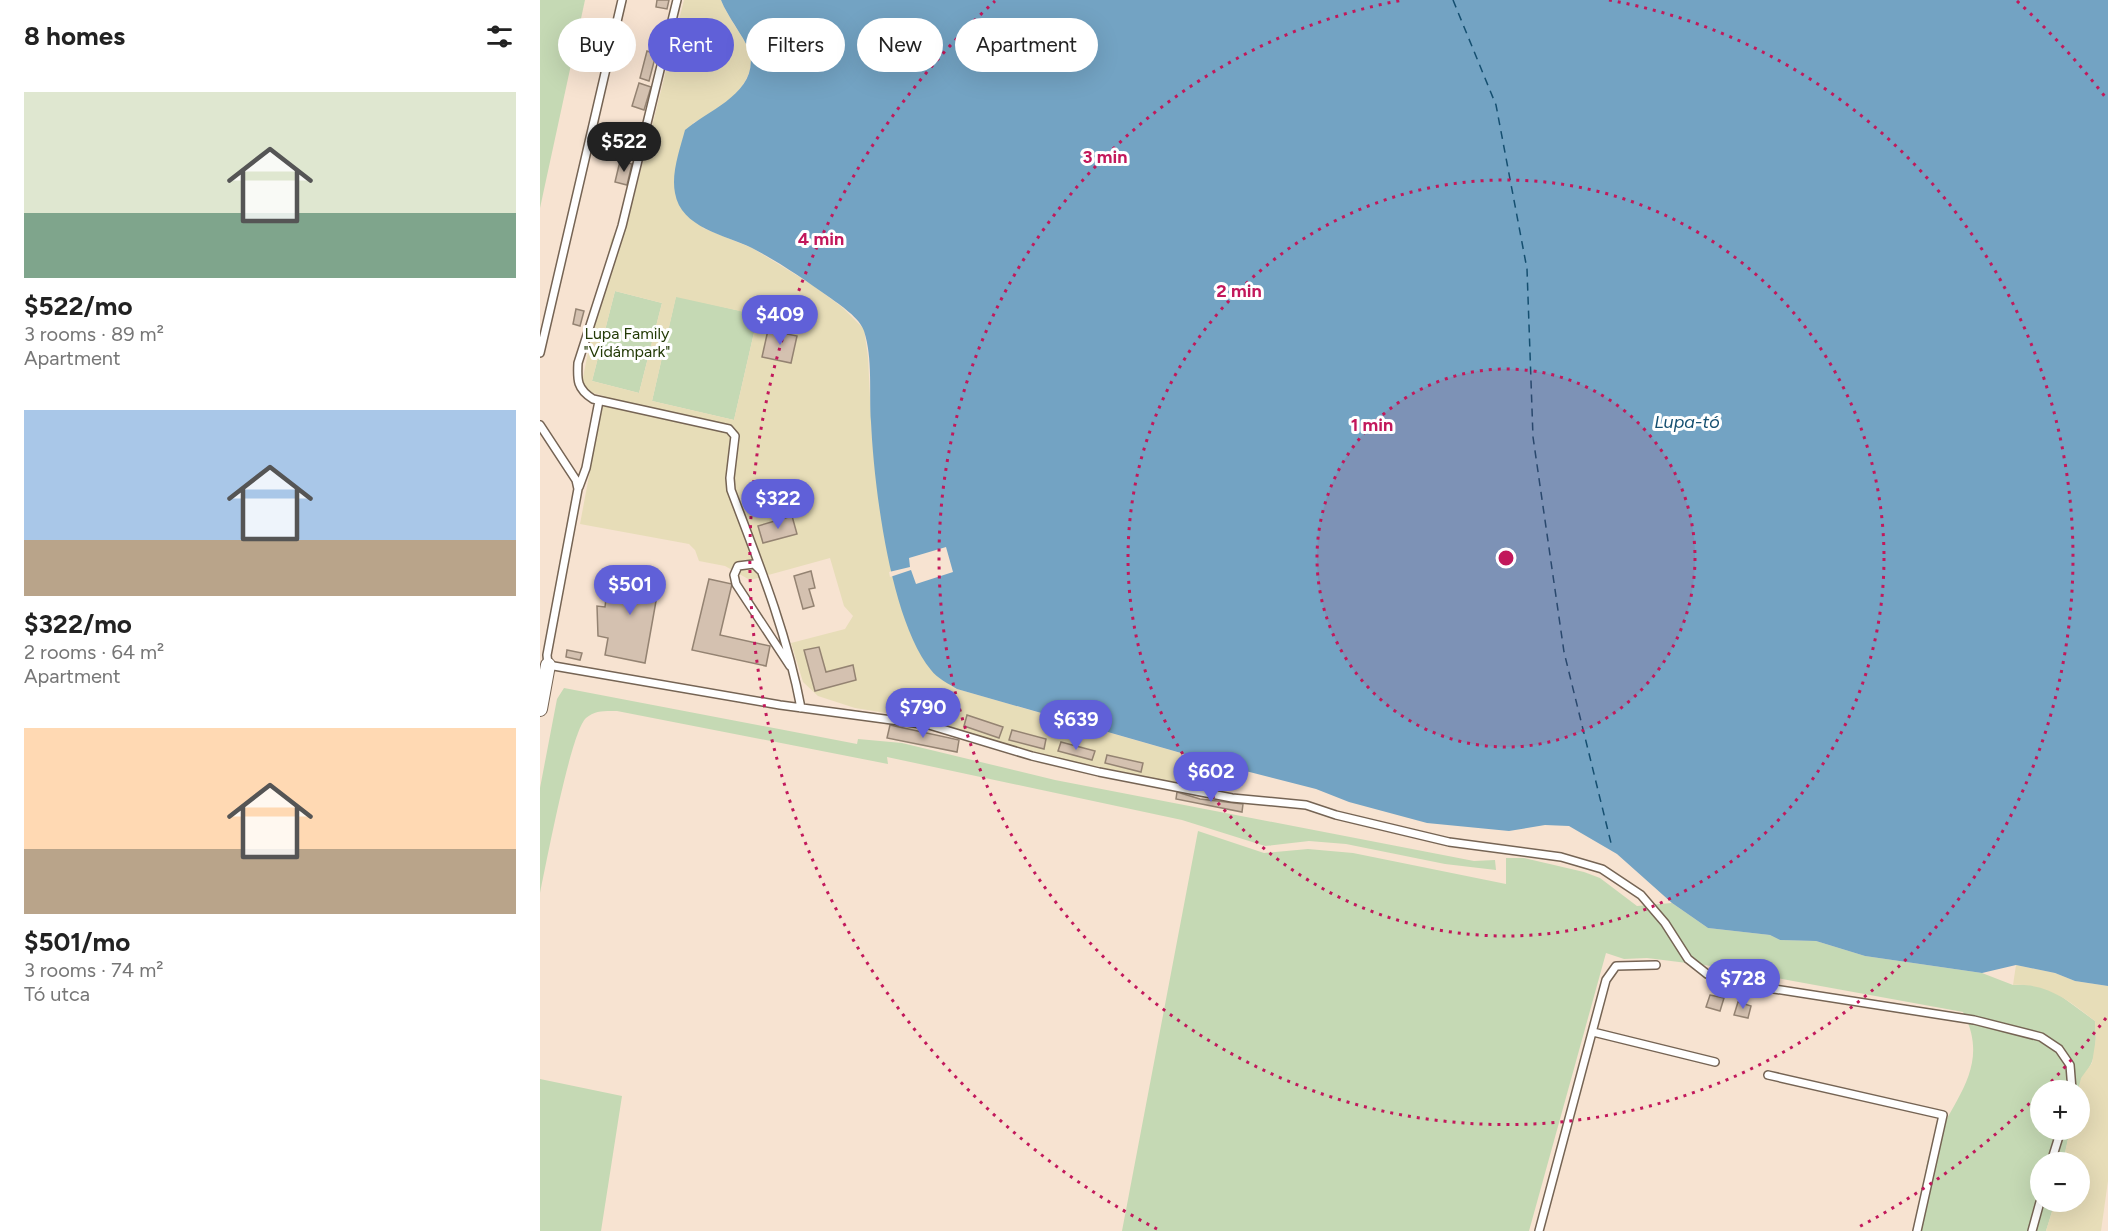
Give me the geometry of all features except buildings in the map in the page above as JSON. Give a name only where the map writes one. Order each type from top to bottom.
[{"type":"street","points":[[540,709],[548,665]]},
{"type":"lane","points":[[540,353],[622,0]]},
{"type":"lane","points":[[677,0],[622,226],[578,363],[577,383],[583,393],[599,401],[673,415],[729,429],[735,436],[730,478],[731,490],[762,572],[795,673],[801,708]]},
{"type":"lane","points":[[599,401],[586,468],[582,473],[578,489],[547,655],[548,665],[801,708],[929,725],[1032,756],[1110,774],[1232,798],[1306,805],[1449,842],[1561,857],[1602,869],[1641,895],[1665,923],[1688,959],[1707,974],[1734,985],[1768,988],[1974,1020],[2041,1037],[2059,1049],[2070,1065],[2071,1080]]},
{"type":"lane","points":[[540,425],[576,480],[578,489]]},
{"type":"lane","points":[[762,572],[754,564],[747,563],[738,566],[734,575],[742,594],[795,673]]},
{"type":"lane","points":[[1539,1231],[1606,980],[1616,966],[1656,965]]},
{"type":"lane","points":[[1593,1032],[1715,1062]]},
{"type":"lane","points":[[1768,1075],[1943,1114],[1917,1231]]},
{"type":"lane","points":[[2032,1231],[2037,1212]]},
{"type":"green space","points":[[540,0],[585,0],[581,18],[558,18],[558,72],[569,72],[540,208]]},
{"type":"green space","name":"Lupa Family \"Vidámpark\"","points":[[615,291],[662,303],[639,393],[592,381]]},
{"type":"green space","points":[[676,296],[758,315],[734,420],[652,401]]},
{"type":"green space","points":[[564,688],[857,744],[858,739],[902,743],[1055,780],[1474,861],[1495,860],[1496,870],[1445,864],[1346,844],[1309,841],[1265,846],[1182,820],[887,757],[888,764],[609,711],[589,715],[580,728],[566,772],[540,893],[540,788],[557,699]]},
{"type":"green space","points":[[1198,831],[1264,853],[1308,849],[1353,853],[1506,884],[1506,858],[1524,858],[1600,878],[1637,906],[1672,903],[1708,928],[1770,935],[1780,940],[1816,941],[1865,956],[1982,973],[2013,985],[2030,984],[2054,991],[2095,1021],[2096,1043],[2093,1059],[2083,1080],[2030,1080],[2030,1140],[2068,1140],[2065,1152],[2030,1152],[2030,1212],[2052,1212],[2046,1231],[1921,1231],[1925,1180],[1930,1153],[1965,1085],[1971,1068],[1973,1051],[1971,1032],[1963,1012],[1711,966],[1647,958],[1624,959],[1606,953],[1529,1231],[1122,1231]]},
{"type":"green space","points":[[540,1079],[622,1096],[601,1231],[540,1231]]},
{"type":"sand","points":[[684,0],[721,0],[731,18],[679,18]]},
{"type":"sand","points":[[734,24],[746,44],[748,76],[734,96],[713,112],[693,123],[703,228],[752,248],[811,284],[842,307],[864,329],[868,357],[872,438],[885,542],[957,689],[1191,756],[1188,785],[1041,755],[929,720],[855,708],[818,696],[803,682],[791,643],[845,629],[853,616],[844,606],[830,558],[750,580],[725,566],[699,561],[695,550],[689,544],[580,524],[604,396],[589,392],[582,382],[611,240],[634,197],[666,72],[734,72]],"holes":[[[615,291],[662,303],[639,393],[592,381]],[[676,297],[758,315],[734,420],[652,401]]]},
{"type":"sand","points":[[2016,965],[2055,973],[2075,981],[2108,986],[2108,1181],[2101,1231],[2046,1231],[2052,1212],[2090,1212],[2090,1152],[2065,1152],[2068,1140],[2090,1140],[2090,1080],[2080,1080],[2092,1063],[2096,1038],[2095,1021],[2067,1000],[2047,990],[2026,985],[2013,985]]},
{"type":"water","name":"Lupa-tó","points":[[721,0],[2108,0],[2108,986],[2075,981],[2055,973],[2016,965],[1982,973],[1865,956],[1816,941],[1780,940],[1770,935],[1708,928],[1672,903],[1617,854],[1569,826],[1545,825],[1509,831],[1427,823],[1349,802],[1316,789],[1230,767],[957,689],[940,678],[931,670],[917,648],[905,619],[887,551],[880,515],[873,449],[869,353],[862,326],[844,308],[782,265],[752,248],[706,229],[695,222],[679,205],[675,193],[675,169],[685,130],[739,90],[748,72],[845,72],[845,18],[746,18],[746,44],[734,24],[734,18],[731,18]]},
{"type":"pier","points":[[946,547],[953,572],[916,584],[911,570],[890,577],[889,572],[910,567],[909,558]]},
{"type":"ferry route","points":[[1453,0],[1496,105],[1527,269],[1533,437],[1564,652],[1611,843]]}]
